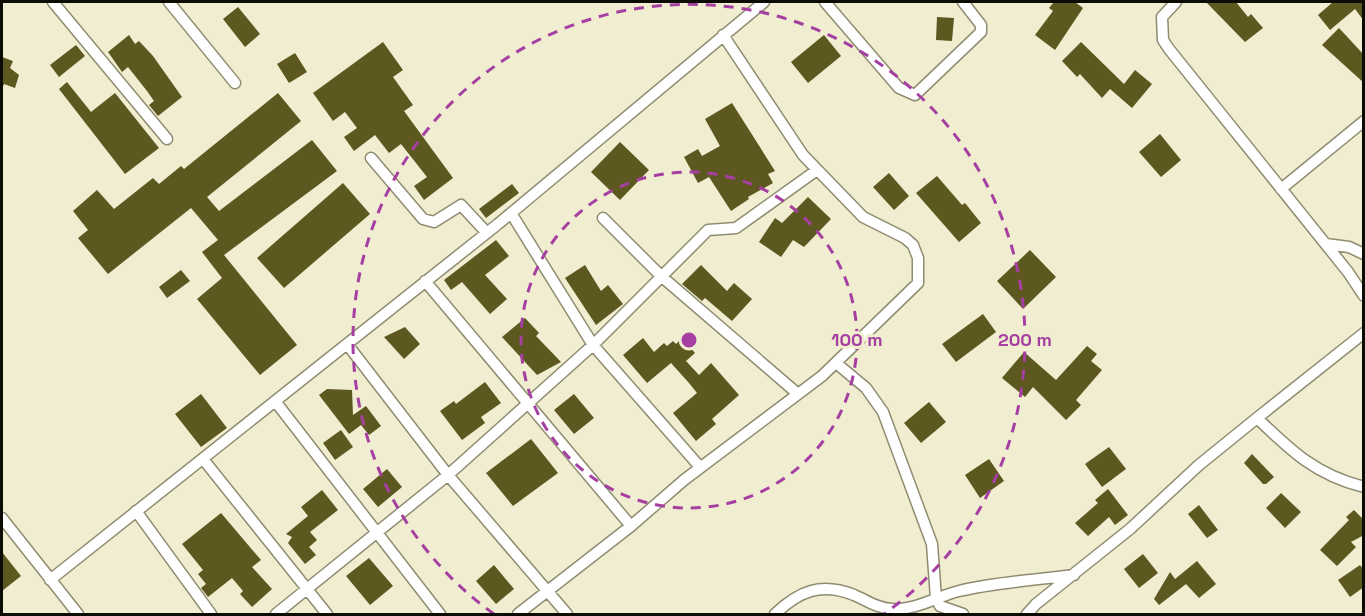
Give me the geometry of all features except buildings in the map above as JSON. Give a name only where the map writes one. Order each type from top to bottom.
[{"type":"street","points":[[53,2],[167,139]]},
{"type":"street","points":[[170,2],[235,83]]},
{"type":"street","points":[[50,580],[487,233],[764,2]]},
{"type":"street","points":[[825,2],[899,88],[915,95],[981,32],[981,25],[963,2]]},
{"type":"street","points":[[1176,2],[1162,17],[1163,40],[1326,244],[1364,296]]},
{"type":"street","points":[[518,615],[631,526],[700,467],[836,363],[918,283],[918,258],[913,245],[905,238],[863,217],[803,155],[723,35]]},
{"type":"street","points":[[1281,189],[1364,121]]},
{"type":"street","points":[[371,158],[423,219],[434,222],[461,205],[487,233]]},
{"type":"street","points":[[276,615],[448,475],[593,345],[708,230],[736,228],[817,170]]},
{"type":"street","points":[[511,213],[593,345],[700,467]]},
{"type":"street","points":[[603,218],[661,276],[798,394]]},
{"type":"street","points":[[1326,244],[1349,247],[1364,254]]},
{"type":"street","points":[[425,281],[631,526]]},
{"type":"street","points":[[1027,615],[1036,604],[1075,574],[1257,418],[1364,333]]},
{"type":"street","points":[[347,344],[448,475],[567,615]]},
{"type":"street","points":[[836,363],[866,388],[883,412],[932,544],[936,598],[940,606],[963,615]]},
{"type":"street","points":[[275,401],[440,615]]},
{"type":"street","points":[[1257,418],[1310,466],[1338,480],[1364,487]]},
{"type":"street","points":[[203,459],[327,615]]},
{"type":"street","points":[[136,511],[211,615]]},
{"type":"street","points":[[2,518],[78,615]]},
{"type":"street","points":[[775,615],[792,598],[809,591],[827,589],[854,595],[874,610],[896,610],[987,585],[1075,574]]}]
